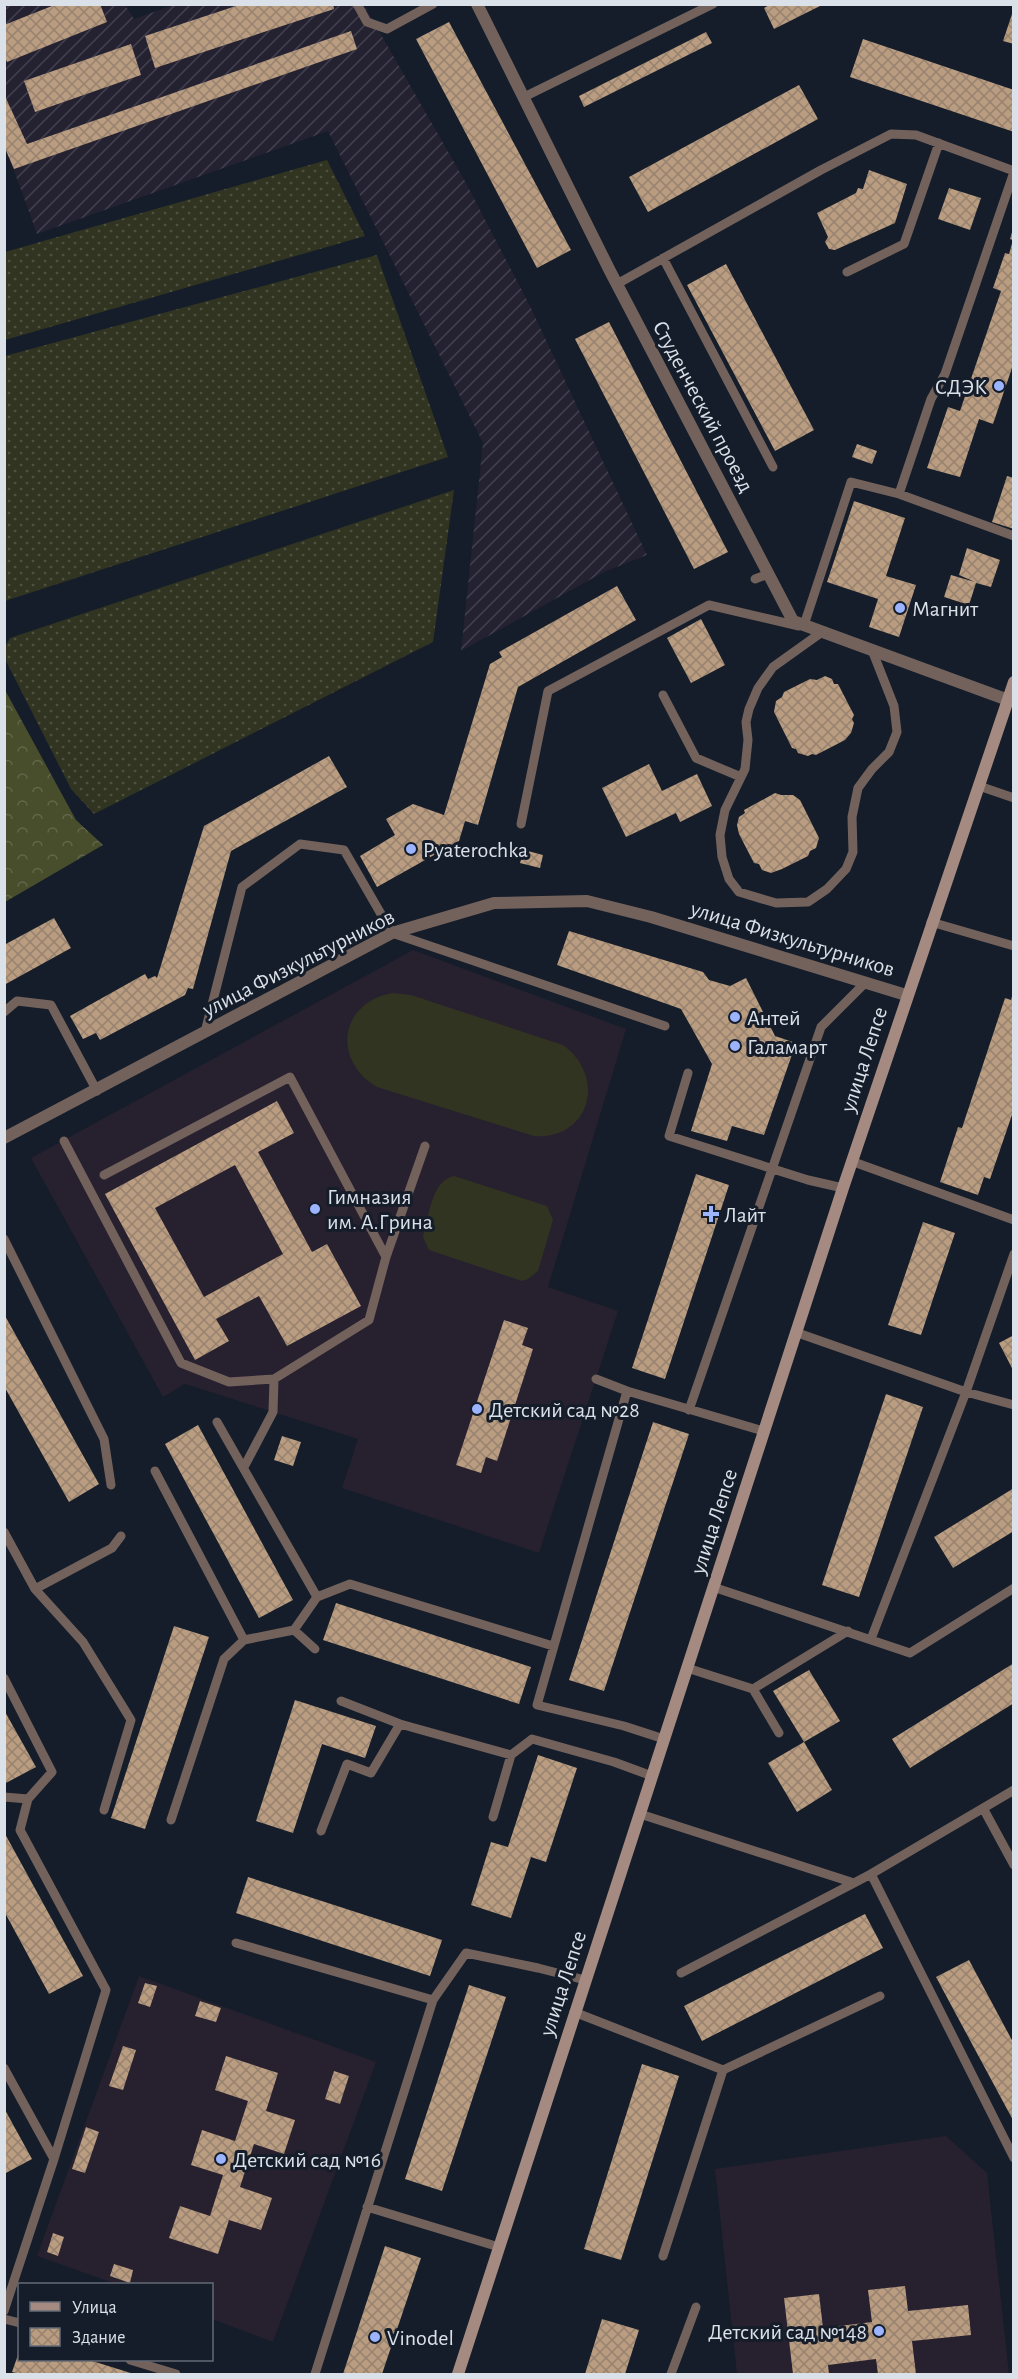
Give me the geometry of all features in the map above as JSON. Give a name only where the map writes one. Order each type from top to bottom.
[{"type":"main road","name":"улица Лепсе","points":[[458,2374],[851,1161],[1014,682]]},
{"type":"street","name":"Студенческий проезд","points":[[477,4],[617,284],[793,621],[1008,700]]},
{"type":"street","name":"улица Физкультурников","points":[[4,1138],[97,1091],[392,933],[494,903],[587,901],[651,917],[906,995]]},
{"type":"lane","points":[[357,4],[367,22],[387,29],[433,4]]},
{"type":"lane","points":[[524,97],[713,4]]},
{"type":"lane","points":[[617,284],[821,170],[891,134],[916,135],[1014,172],[945,374],[931,399],[898,494]]},
{"type":"lane","points":[[847,272],[904,244],[939,143]]},
{"type":"lane","points":[[663,258],[773,467]]},
{"type":"lane","points":[[804,625],[851,482],[898,494],[1014,536]]},
{"type":"lane","points":[[755,579],[768,574]]},
{"type":"lane","points":[[521,824],[548,691],[709,605],[822,632]]},
{"type":"lane","points":[[822,632],[773,667],[758,688],[749,709],[746,722],[747,757],[741,777],[724,810],[720,835],[722,857],[729,879],[739,892],[776,903],[808,902],[826,889],[846,869],[853,852],[852,818],[858,788],[889,752],[897,732],[894,706],[872,650]]},
{"type":"lane","points":[[663,695],[696,758],[741,777]]},
{"type":"lane","points":[[979,786],[1014,798]]},
{"type":"lane","points":[[205,1032],[242,887],[300,844],[344,850],[392,933],[665,1026]]},
{"type":"lane","points":[[931,922],[1014,946]]},
{"type":"lane","points":[[689,1410],[774,1169],[821,1027],[866,983]]},
{"type":"lane","points":[[4,1012],[17,1001],[51,1005],[97,1091]]},
{"type":"lane","points":[[688,1073],[669,1136],[843,1188]]},
{"type":"lane","points":[[104,1175],[290,1077],[386,1257]]},
{"type":"lane","points":[[64,1141],[181,1363],[228,1382],[274,1379],[369,1320],[386,1257],[424,1146]]},
{"type":"lane","points":[[851,1161],[1014,1220]]},
{"type":"lane","points":[[4,1239],[104,1439],[111,1485]]},
{"type":"lane","points":[[871,1639],[966,1392],[1014,1254]]},
{"type":"lane","points":[[795,1332],[966,1392],[1014,1405]]},
{"type":"lane","points":[[244,1467],[273,1412],[274,1379]]},
{"type":"lane","points":[[596,1379],[627,1391],[763,1431]]},
{"type":"lane","points":[[627,1391],[537,1705],[664,1738]]},
{"type":"lane","points":[[217,1422],[317,1597]]},
{"type":"lane","points":[[155,1471],[244,1640]]},
{"type":"lane","points":[[4,1532],[36,1589],[83,1642],[131,1720],[104,1810]]},
{"type":"lane","points":[[36,1589],[112,1548],[121,1536]]},
{"type":"lane","points":[[171,1820],[224,1659],[244,1640],[294,1630],[317,1597],[350,1584],[553,1646]]},
{"type":"lane","points":[[713,1587],[910,1653],[1014,1588]]},
{"type":"lane","points":[[294,1630],[315,1649]]},
{"type":"lane","points":[[753,1689],[848,1631]]},
{"type":"lane","points":[[687,1668],[753,1689],[779,1733]]},
{"type":"lane","points":[[4,1678],[52,1772],[28,1799],[20,1830],[106,1990],[4,2311]]},
{"type":"lane","points":[[341,1701],[400,1724],[511,1755]]},
{"type":"lane","points":[[321,1831],[347,1764],[371,1773],[400,1724]]},
{"type":"lane","points":[[493,1817],[511,1755],[532,1738],[614,1762],[652,1776]]},
{"type":"lane","points":[[681,1973],[871,1874],[1014,1790]]},
{"type":"lane","points":[[4,1797],[28,1799]]},
{"type":"lane","points":[[983,1808],[1014,1864]]},
{"type":"lane","points":[[640,1814],[854,1883]]},
{"type":"lane","points":[[871,1874],[1014,2158]]},
{"type":"lane","points":[[236,1943],[433,2000]]},
{"type":"lane","points":[[315,2374],[433,2000],[466,1953],[585,1980]]},
{"type":"lane","points":[[574,2012],[723,2070],[880,1996]]},
{"type":"lane","points":[[4,2068],[54,2158]]},
{"type":"lane","points":[[663,2256],[723,2070]]},
{"type":"lane","points":[[367,2207],[499,2247]]},
{"type":"lane","points":[[672,2374],[696,2307]]},
{"type":"lane","points":[[133,2361],[176,2374]]},
{"type":"shaded area","points":[[4,5],[125,5],[134,19],[173,5],[364,5],[466,183],[530,306],[647,555],[604,572],[461,651],[483,443],[328,131],[37,234],[5,146]]},
{"type":"shaded area","name":"Гимназия им. А.Грина","points":[[413,950],[626,1029],[548,1287],[618,1311],[539,1553],[342,1488],[358,1439],[185,1384],[163,1397],[31,1158]]},
{"type":"shaded area","points":[[139,1976],[376,2062],[273,2342],[213,2319],[213,2283],[113,2283],[37,2256]]},
{"type":"shaded area","points":[[946,2136],[987,2173],[1009,2374],[737,2374],[715,2169]]},
{"type":"green space","points":[[327,160],[365,236],[5,340],[5,252]]},
{"type":"green space","points":[[377,255],[448,457],[5,601],[5,356]]},
{"type":"green space","points":[[454,490],[433,642],[94,814],[71,789],[5,659],[5,647],[10,638]]},
{"type":"green space","points":[[5,690],[76,820],[103,845],[5,902]]},
{"type":"green space","points":[[393,993],[411,995],[563,1045],[577,1058],[585,1073],[588,1089],[586,1104],[579,1117],[568,1128],[553,1135],[534,1136],[377,1087],[363,1076],[353,1063],[348,1048],[348,1034],[352,1020],[361,1008],[375,999]]},
{"type":"green space","points":[[454,1176],[547,1206],[553,1220],[538,1271],[528,1279],[522,1281],[429,1250],[423,1237],[432,1201],[440,1185],[446,1179]]},
{"type":"building","points":[[57,4],[100,4],[107,22],[7,62],[4,55],[4,25]]},
{"type":"building","points":[[242,4],[333,4],[334,9],[155,68],[145,36]]},
{"type":"building","points":[[771,4],[824,4],[774,29],[764,8]]},
{"type":"building","points":[[1014,11],[1014,44],[1003,41]]},
{"type":"building","points":[[449,22],[571,250],[537,268],[416,39]]},
{"type":"building","points":[[351,31],[357,49],[14,169],[4,146],[4,94],[27,144]]},
{"type":"building","points":[[706,32],[712,43],[584,107],[579,96]]},
{"type":"building","points":[[863,39],[1014,90],[1014,132],[850,77]]},
{"type":"building","points":[[131,44],[141,75],[35,112],[24,81]]},
{"type":"building","points":[[799,85],[818,119],[648,212],[629,177]]},
{"type":"building","points":[[869,170],[907,184],[895,223],[835,250],[829,249],[825,242],[828,237],[817,213],[856,193],[858,188],[863,189]]},
{"type":"building","points":[[949,188],[981,198],[970,230],[938,219]]},
{"type":"building","points":[[1013,229],[1014,362],[993,424],[979,419],[960,477],[927,468],[948,407],[960,411],[1001,291],[993,288],[1005,253],[1009,254]]},
{"type":"building","points":[[726,264],[814,430],[775,451],[687,285]]},
{"type":"building","points":[[609,322],[728,552],[694,569],[575,339]]},
{"type":"building","points":[[857,444],[877,451],[872,464],[852,457]]},
{"type":"building","points":[[1007,476],[1014,478],[1014,529],[992,522]]},
{"type":"building","points":[[854,501],[905,518],[886,576],[916,585],[899,637],[869,627],[878,599],[827,582]]},
{"type":"building","points":[[967,548],[1000,560],[991,587],[976,583],[969,605],[944,597],[951,575],[975,582],[959,575]]},
{"type":"building","points":[[617,586],[636,620],[518,687],[478,825],[465,821],[459,841],[377,887],[360,856],[395,835],[386,819],[413,804],[444,815],[490,664],[502,657],[499,652]]},
{"type":"building","points":[[701,619],[725,665],[691,683],[667,638]]},
{"type":"building","points":[[825,676],[832,679],[834,684],[838,684],[854,715],[852,719],[854,723],[851,733],[845,740],[816,755],[808,756],[792,748],[774,712],[776,701],[782,697],[784,692],[810,679],[817,680]]},
{"type":"building","points":[[329,756],[347,787],[231,851],[193,989],[188,988],[185,995],[100,1040],[96,1033],[83,1039],[70,1016],[145,974],[148,979],[155,976],[157,978],[204,826]]},
{"type":"building","points":[[649,764],[662,791],[697,774],[712,806],[680,822],[676,813],[626,837],[602,788]]},
{"type":"building","points":[[775,793],[793,795],[800,800],[819,838],[816,848],[810,851],[808,856],[771,873],[762,870],[759,864],[754,863],[739,834],[737,825],[739,817],[745,813],[744,810]]},
{"type":"building","points":[[524,850],[543,855],[540,868],[520,863]]},
{"type":"building","points":[[54,918],[71,948],[4,985],[4,945]]},
{"type":"building","points":[[569,931],[703,972],[709,980],[730,986],[746,978],[775,1036],[796,1043],[764,1135],[732,1126],[727,1141],[691,1131],[712,1064],[681,1009],[557,965]]},
{"type":"building","points":[[1013,993],[1014,1109],[990,1179],[984,1177],[978,1195],[940,1182],[958,1127],[962,1128],[1005,998],[1011,1000]]},
{"type":"building","points":[[277,1101],[294,1133],[258,1152],[312,1252],[327,1244],[361,1306],[287,1346],[259,1296],[216,1319],[229,1341],[195,1360],[105,1194]],"holes":[[[235,1165],[283,1254],[204,1297],[155,1208]]]},
{"type":"building","points":[[696,1174],[729,1185],[665,1379],[632,1368]]},
{"type":"building","points":[[923,1222],[955,1233],[921,1335],[888,1325]]},
{"type":"building","points":[[4,1314],[99,1484],[69,1502],[4,1386]]},
{"type":"building","points":[[504,1320],[528,1328],[522,1345],[533,1349],[497,1461],[486,1457],[481,1473],[456,1465]]},
{"type":"building","points":[[1014,1335],[1014,1372],[999,1343]]},
{"type":"building","points":[[886,1394],[923,1407],[859,1597],[822,1585]]},
{"type":"building","points":[[653,1422],[689,1434],[604,1691],[569,1680]]},
{"type":"building","points":[[198,1425],[293,1600],[259,1618],[165,1444]]},
{"type":"building","points":[[282,1436],[301,1442],[293,1466],[274,1460]]},
{"type":"building","points":[[1014,1488],[1014,1531],[953,1568],[934,1537]]},
{"type":"building","points":[[336,1603],[531,1667],[519,1704],[323,1640]]},
{"type":"building","points":[[174,1626],[209,1637],[145,1829],[111,1818]]},
{"type":"building","points":[[1014,1663],[1014,1703],[910,1768],[892,1739]]},
{"type":"building","points":[[809,1670],[840,1721],[804,1742],[773,1691]]},
{"type":"building","points":[[295,1700],[376,1726],[365,1758],[322,1744],[293,1833],[256,1821]]},
{"type":"building","points":[[4,1710],[36,1767],[4,1784]]},
{"type":"building","points":[[804,1742],[832,1790],[797,1812],[768,1763]]},
{"type":"building","points":[[538,1755],[577,1768],[546,1862],[531,1857],[511,1918],[471,1905],[491,1842],[508,1847]]},
{"type":"building","points":[[4,1832],[83,1976],[49,1994],[4,1911]]},
{"type":"building","points":[[248,1877],[442,1940],[430,1976],[236,1913]]},
{"type":"building","points":[[865,1914],[883,1948],[702,2041],[684,2006]]},
{"type":"building","points":[[969,1960],[1014,2044],[1014,2122],[936,1977]]},
{"type":"building","points":[[145,1983],[157,1986],[150,2007],[138,2003]]},
{"type":"building","points":[[469,1985],[506,1997],[442,2191],[405,2179]]},
{"type":"building","points":[[200,2001],[221,2008],[216,2022],[195,2016]]},
{"type":"building","points":[[123,2046],[136,2050],[123,2090],[109,2086]]},
{"type":"building","name":"Детский сад №16","points":[[226,2056],[278,2073],[266,2111],[295,2120],[284,2154],[254,2144],[240,2187],[272,2198],[261,2230],[229,2220],[218,2254],[169,2238],[180,2206],[210,2216],[223,2175],[191,2165],[202,2130],[235,2141],[248,2101],[215,2090]]},
{"type":"building","points":[[642,2064],[679,2076],[621,2260],[584,2249]]},
{"type":"building","points":[[334,2071],[349,2076],[340,2104],[325,2099]]},
{"type":"building","points":[[4,2108],[32,2159],[4,2174]]},
{"type":"building","points":[[86,2127],[99,2132],[85,2173],[72,2169]]},
{"type":"building","points":[[53,2233],[64,2237],[58,2256],[47,2252]]},
{"type":"building","points":[[385,2246],[421,2258],[382,2374],[343,2374]]},
{"type":"building","points":[[114,2264],[133,2270],[130,2283],[110,2276]]},
{"type":"building","name":"Детский сад №148","points":[[905,2286],[908,2311],[968,2305],[971,2335],[912,2341],[916,2374],[878,2374],[876,2359],[828,2365],[829,2374],[793,2374],[784,2298],[819,2294],[823,2328],[872,2322],[868,2290]]},
{"type":"building","points":[[602,2319],[639,2330],[625,2374],[585,2374]]},
{"type":"building","points":[[18,2355],[18,2361],[92,2361],[134,2374],[19,2374],[12,2372]]},
{"type":"place","name":"СДЭК","points":[[999,386]]},
{"type":"place","name":"Магнит","points":[[900,608]]},
{"type":"place","name":"Pyaterochka","points":[[411,849]]},
{"type":"place","name":"Антей","points":[[735,1017]]},
{"type":"place","name":"Галамарт","points":[[735,1046]]},
{"type":"place","name":"Гимназия им. А.Грина","points":[[315,1209]]},
{"type":"place","name":"Лайт","points":[[711,1214]]},
{"type":"place","name":"Детский сад №28","points":[[477,1409]]},
{"type":"place","name":"Детский сад №16","points":[[221,2159]]},
{"type":"place","name":"Детский сад №148","points":[[879,2331]]},
{"type":"place","name":"Vinodel","points":[[375,2337]]}]
